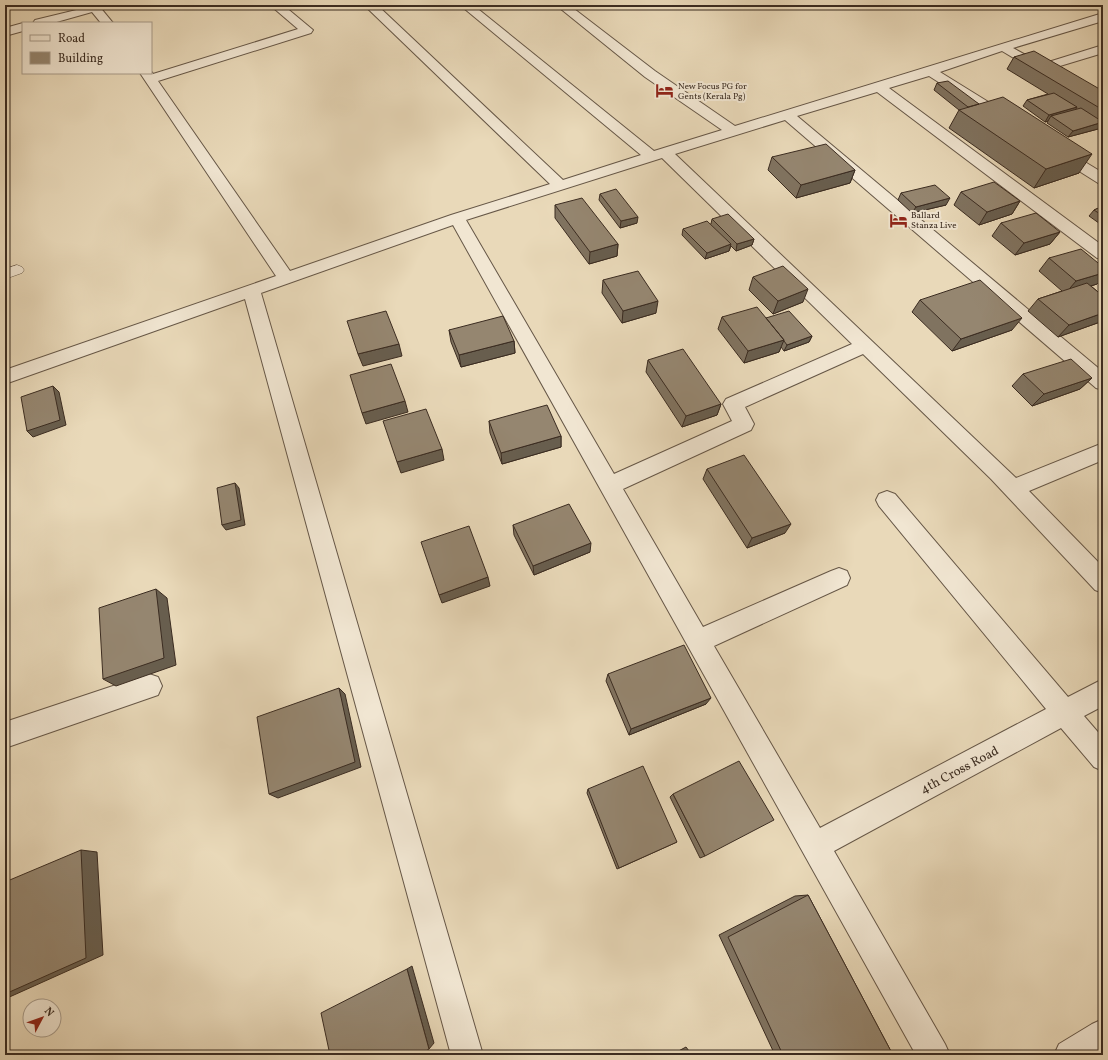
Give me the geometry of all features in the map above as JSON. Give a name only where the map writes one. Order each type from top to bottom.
[{"type":"street","points":[[276,5],[307,30],[148,76],[286,278]]},
{"type":"street","points":[[370,5],[560,185]]},
{"type":"street","points":[[466,5],[658,154],[865,346],[1013,490],[1103,583]]},
{"type":"street","points":[[562,5],[650,74],[733,131]]},
{"type":"street","points":[[42,22],[93,7],[105,22]]},
{"type":"street","points":[[5,377],[457,218],[658,154],[931,71],[1003,46],[1103,17]]},
{"type":"street","points":[[5,32],[22,27]]},
{"type":"street","points":[[1003,46],[1062,79]]},
{"type":"street","points":[[1041,68],[1103,49]]},
{"type":"street","points":[[931,71],[1017,126]]},
{"type":"street","points":[[878,86],[1103,254]]},
{"type":"street","points":[[787,114],[1103,383]]},
{"type":"street","points":[[1043,143],[1103,180]]},
{"type":"street","points":[[457,218],[934,1055]]},
{"type":"street","points":[[251,290],[467,1055]]},
{"type":"street","points":[[610,485],[744,424],[733,404],[865,346]]},
{"type":"street","points":[[1013,490],[1103,451]]},
{"type":"street","points":[[887,500],[1103,758]]},
{"type":"street","points":[[699,642],[839,578]]},
{"type":"street","points":[[5,735],[149,686]]},
{"type":"street","name":"4th Cross Road","points":[[815,846],[1103,692]]},
{"type":"street","points":[[1070,1055],[1103,1035]]},
{"type":"building","points":[[1034,51],[1103,91],[1103,110],[1014,57]]},
{"type":"building","points":[[948,81],[979,104],[968,107],[937,83]]},
{"type":"building","points":[[1054,93],[1077,107],[1049,115],[1027,100]]},
{"type":"building","points":[[1003,97],[1092,154],[1046,169],[959,110]]},
{"type":"building","points":[[1081,108],[1103,122],[1073,131],[1051,116]]},
{"type":"building","points":[[826,144],[855,170],[801,185],[772,157]]},
{"type":"building","points":[[994,182],[1020,201],[987,212],[961,192]]},
{"type":"building","points":[[935,185],[950,198],[916,207],[901,193]]},
{"type":"building","points":[[616,189],[638,217],[621,221],[600,194]]},
{"type":"building","points":[[582,198],[618,244],[590,252],[555,205]]},
{"type":"building","points":[[1103,206],[1103,216],[1094,210]]},
{"type":"building","points":[[1036,213],[1060,232],[1024,243],[1001,223]]},
{"type":"building","points":[[728,214],[754,239],[737,244],[712,219]]},
{"type":"building","points":[[707,221],[731,244],[707,253],[683,229]]},
{"type":"building","points":[[1081,249],[1103,267],[1103,273],[1076,281],[1049,258]]},
{"type":"building","points":[[783,266],[808,289],[778,301],[753,277]]},
{"type":"building","points":[[638,271],[658,301],[623,311],[603,280]]},
{"type":"building","points":[[980,280],[1022,318],[961,339],[920,300]]},
{"type":"building","points":[[1087,283],[1103,296],[1103,313],[1069,325],[1038,299]]},
{"type":"building","points":[[1103,291],[1103,296],[1098,292]]},
{"type":"building","points":[[757,307],[784,340],[748,351],[722,317]]},
{"type":"building","points":[[386,311],[399,344],[358,354],[347,321]]},
{"type":"building","points":[[789,311],[812,336],[787,345],[766,318]]},
{"type":"building","points":[[503,316],[514,341],[459,355],[449,330]]},
{"type":"building","points":[[683,349],[721,404],[686,416],[648,360]]},
{"type":"building","points":[[1071,359],[1092,378],[1044,394],[1023,374]]},
{"type":"building","points":[[391,364],[405,401],[362,413],[350,375]]},
{"type":"building","points":[[53,386],[60,420],[27,431],[21,397]]},
{"type":"building","points":[[547,405],[561,436],[501,453],[489,421]]},
{"type":"building","points":[[426,409],[442,449],[397,462],[383,421]]},
{"type":"building","points":[[744,455],[791,524],[752,538],[707,469]]},
{"type":"building","points":[[235,483],[241,520],[222,525],[217,488]]},
{"type":"building","points":[[569,504],[591,543],[533,566],[513,525]]},
{"type":"building","points":[[469,526],[488,577],[439,595],[421,542]]},
{"type":"building","points":[[156,589],[164,658],[103,679],[99,608]]},
{"type":"building","points":[[684,645],[711,698],[631,729],[608,674]]},
{"type":"building","points":[[339,688],[355,762],[269,794],[257,717]]},
{"type":"building","points":[[739,761],[774,820],[705,856],[673,794]]},
{"type":"building","points":[[643,766],[677,842],[619,868],[588,789]]},
{"type":"building","points":[[81,850],[86,958],[5,994],[5,882]]},
{"type":"building","points":[[808,895],[893,1055],[783,1055],[728,937]]},
{"type":"building","points":[[407,969],[429,1049],[419,1055],[330,1055],[321,1013]]},
{"type":"place","name":"New Focus PG for Gents (Kerala Pg)","points":[[665,91]]},
{"type":"place","name":"Ballard Stanza Live","points":[[898,220]]}]
